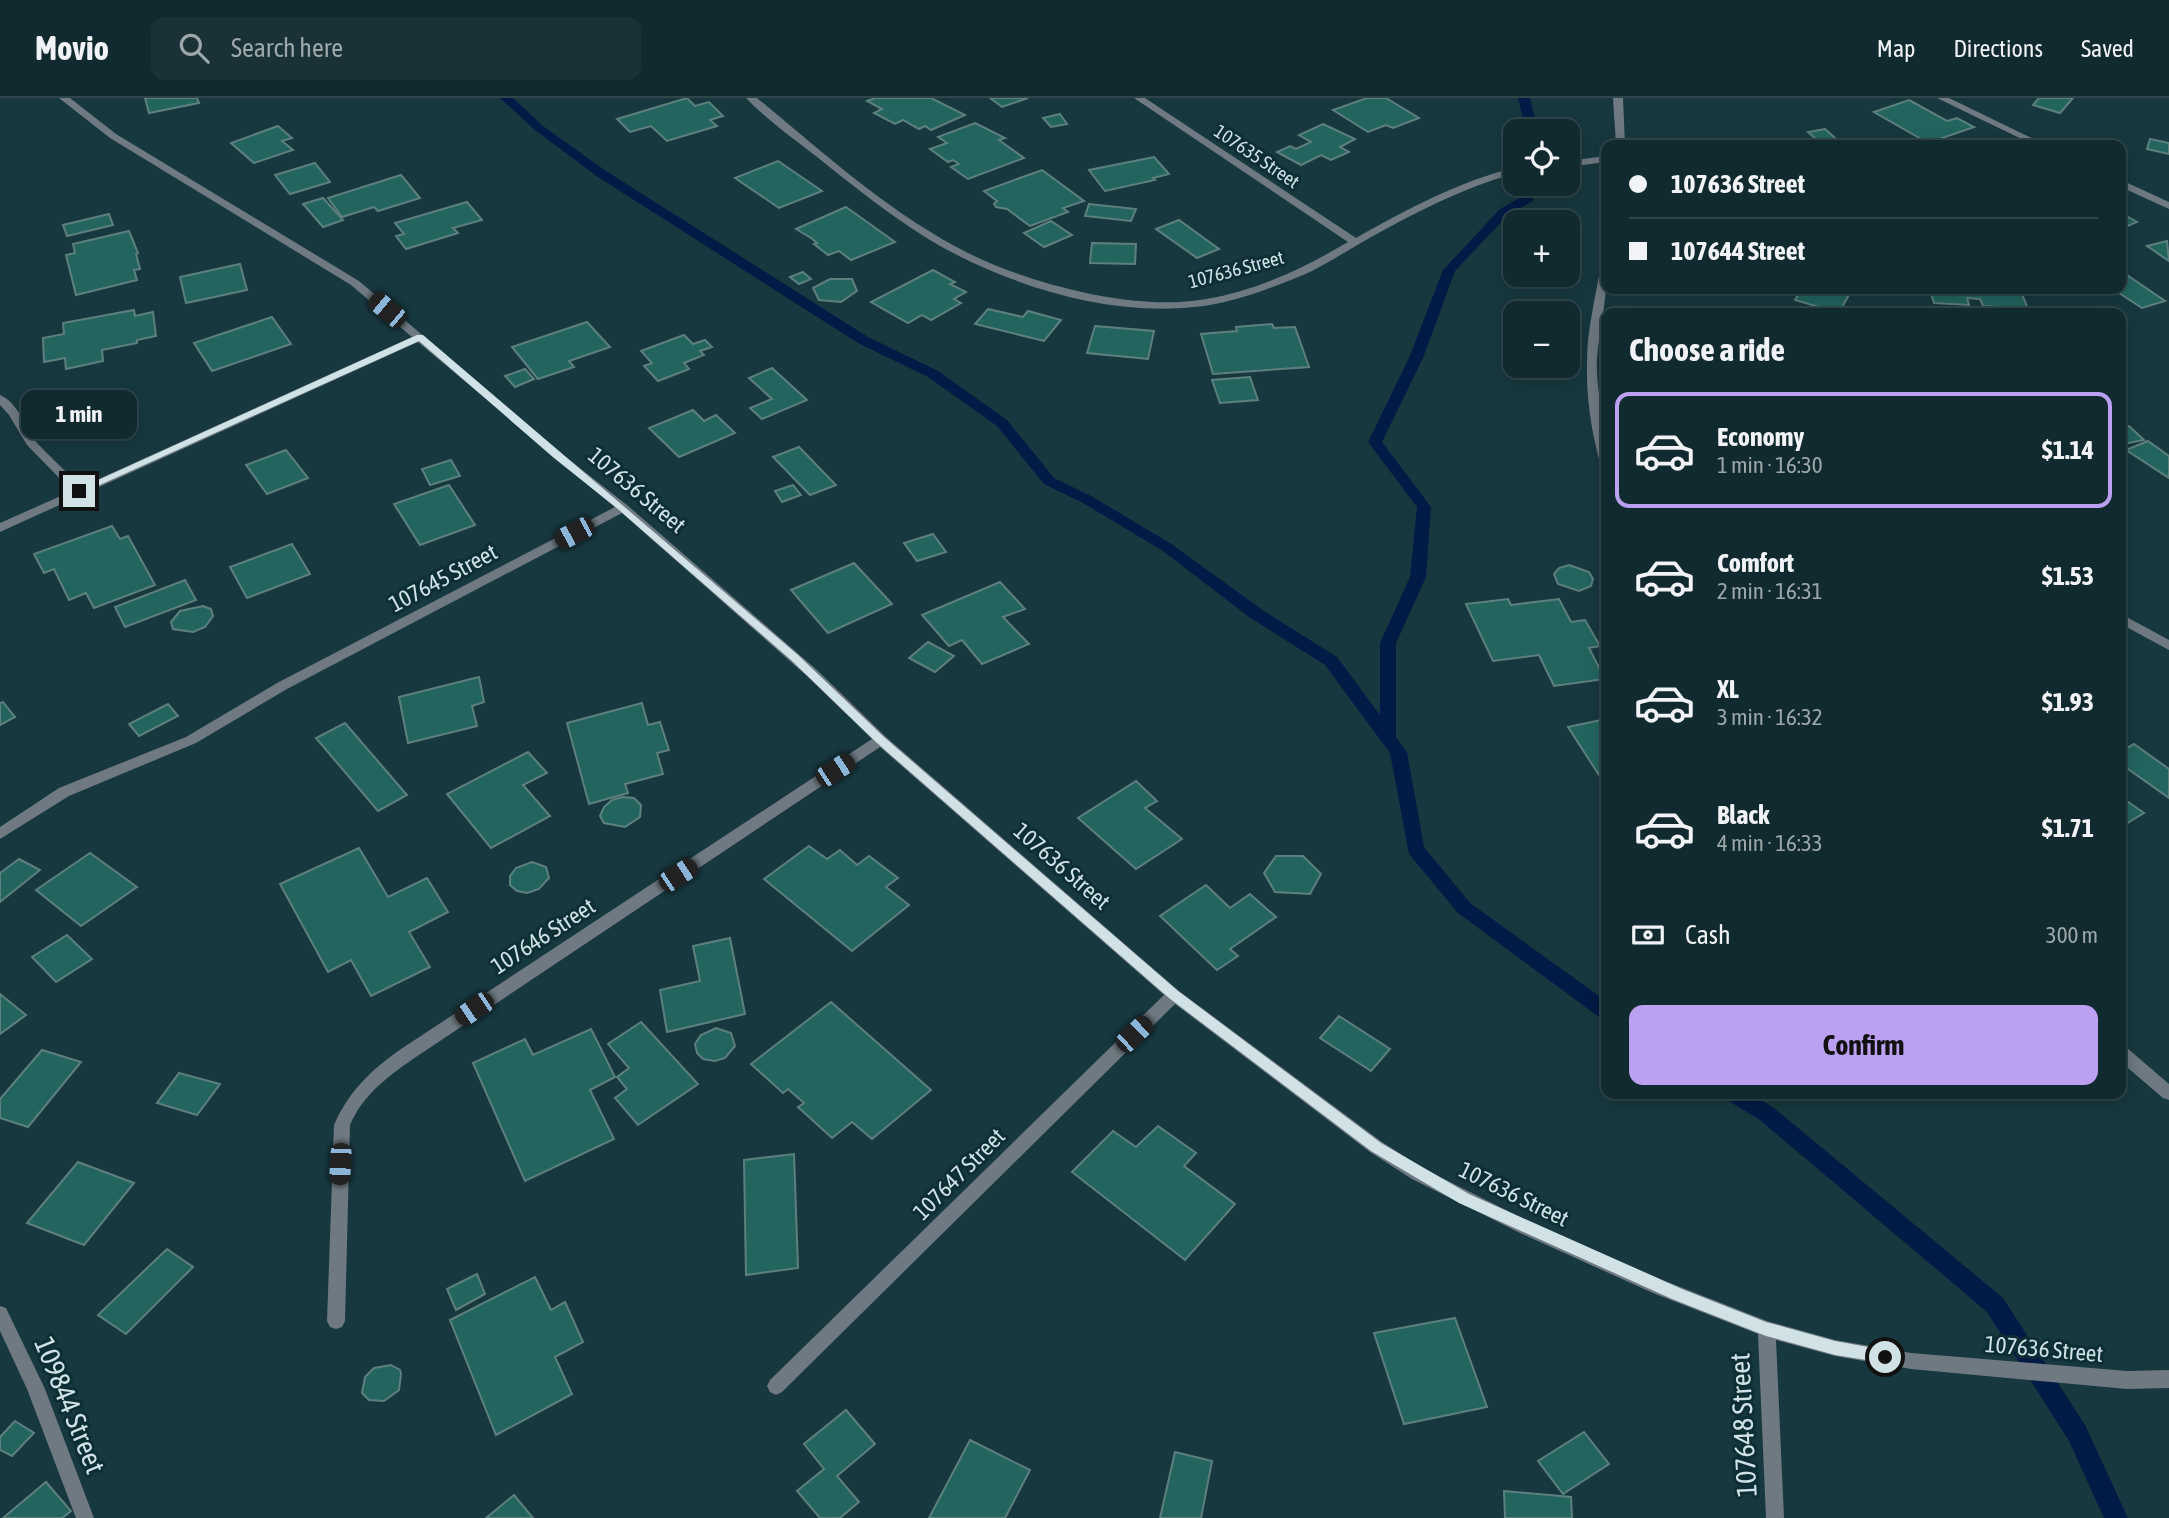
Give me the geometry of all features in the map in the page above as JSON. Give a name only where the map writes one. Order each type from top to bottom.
[{"type":"street","name":"107636 Street","points":[[64,98],[113,136],[355,283],[623,508],[813,674],[881,740],[1174,995],[1376,1147],[1418,1174],[1526,1228],[1659,1287],[1766,1329],[1835,1348],[1911,1361],[1972,1367],[2127,1380],[2169,1379]]},
{"type":"street","name":"107636 Street","points":[[751,98],[865,190],[940,242],[969,257],[1047,288],[1139,303],[1193,304],[1289,278],[1439,197],[1474,182],[1503,174]]},
{"type":"street","name":"107635 Street","points":[[1139,98],[1355,242]]},
{"type":"street","points":[[1618,98],[1621,140]]},
{"type":"street","points":[[1942,98],[2030,140]]},
{"type":"street","points":[[1580,163],[1601,160]]},
{"type":"street","points":[[2126,185],[2169,206]]},
{"type":"street","points":[[1601,326],[1592,358],[1593,397],[1601,445]]},
{"type":"street","points":[[0,528],[420,337]]},
{"type":"street","points":[[0,398],[14,414],[31,443],[79,491]]},
{"type":"street","name":"107645 Street","points":[[0,834],[64,792],[191,740],[282,686],[623,508]]},
{"type":"street","points":[[2126,621],[2169,646]]},
{"type":"street","name":"107646 Street","points":[[336,1321],[342,1125],[346,1113],[365,1085],[407,1054],[881,740]]},
{"type":"street","name":"107647 Street","points":[[776,1386],[1174,995]]},
{"type":"street","points":[[2126,1057],[2169,1093]]},
{"type":"street","name":"109844 Street","points":[[0,1314],[23,1353],[57,1451],[85,1518]]},
{"type":"street","name":"107648 Street","points":[[1766,1329],[1776,1518]]},
{"type":"building","points":[[145,98],[197,98],[199,103],[149,113]]},
{"type":"building","points":[[687,98],[695,106],[709,102],[723,116],[710,120],[717,126],[667,141],[651,126],[630,132],[617,119]]},
{"type":"building","points":[[875,98],[931,98],[965,115],[931,130],[925,126],[919,129],[903,120],[895,124],[874,113],[882,109],[867,101]]},
{"type":"building","points":[[990,98],[1028,98],[1002,107]]},
{"type":"building","points":[[1367,98],[1386,98],[1419,118],[1393,128],[1386,125],[1368,132],[1333,110]]},
{"type":"building","points":[[2039,98],[2073,98],[2060,113],[2033,105]]},
{"type":"building","points":[[1909,100],[1947,121],[1957,118],[1974,127],[1937,140],[1923,140],[1874,112]]},
{"type":"building","points":[[1060,114],[1067,124],[1051,127],[1043,118]]},
{"type":"building","points":[[975,123],[1005,138],[999,140],[1024,158],[968,179],[951,167],[959,164],[953,160],[948,162],[930,149],[947,143],[938,137]]},
{"type":"building","points":[[1323,124],[1355,139],[1340,147],[1349,152],[1331,160],[1321,155],[1301,165],[1277,152],[1290,146],[1296,149],[1311,142],[1299,135]]},
{"type":"building","points":[[278,126],[292,138],[282,141],[293,150],[254,163],[231,143]]},
{"type":"building","points":[[1825,129],[1837,140],[1817,140],[1808,132]]},
{"type":"building","points":[[2150,139],[2169,143],[2169,154],[2147,149]]},
{"type":"building","points":[[1154,157],[1169,174],[1153,178],[1155,180],[1105,191],[1089,170]]},
{"type":"building","points":[[778,161],[822,191],[779,208],[735,178]]},
{"type":"building","points":[[315,163],[330,182],[290,194],[275,175]]},
{"type":"building","points":[[1042,170],[1084,201],[1063,208],[1068,212],[1030,226],[1007,209],[996,207],[994,204],[997,201],[984,191]]},
{"type":"building","points":[[401,175],[420,198],[378,211],[374,207],[342,217],[328,198]]},
{"type":"building","points":[[323,198],[343,220],[323,227],[303,204]]},
{"type":"building","points":[[467,202],[482,220],[453,228],[458,233],[406,249],[396,236],[404,234],[395,223]]},
{"type":"building","points":[[1089,204],[1136,209],[1131,221],[1085,216]]},
{"type":"building","points":[[846,207],[895,242],[851,260],[839,251],[828,255],[814,244],[817,243],[811,238],[796,229]]},
{"type":"building","points":[[109,214],[113,225],[67,236],[63,225]]},
{"type":"building","points":[[2126,216],[2137,222],[2126,227]]},
{"type":"building","points":[[1179,220],[1219,249],[1197,258],[1156,229]]},
{"type":"building","points":[[1051,221],[1072,235],[1044,247],[1024,233]]},
{"type":"building","points":[[129,231],[138,253],[136,254],[140,269],[134,270],[137,280],[76,295],[66,255],[75,253],[73,244]]},
{"type":"building","points":[[2167,241],[2169,261],[2147,246]]},
{"type":"building","points":[[1092,243],[1136,244],[1135,264],[1090,263]]},
{"type":"building","points":[[240,264],[247,290],[186,303],[180,277]]},
{"type":"building","points":[[933,270],[955,282],[950,284],[966,292],[954,299],[961,303],[931,320],[922,315],[908,323],[871,302]]},
{"type":"building","points":[[803,272],[811,279],[799,284],[790,277]]},
{"type":"building","points":[[2126,275],[2165,301],[2142,308],[2121,294],[2126,294]]},
{"type":"building","points":[[830,279],[852,279],[857,291],[841,302],[819,300],[813,288]]},
{"type":"building","points":[[1799,294],[1849,294],[1842,308],[1822,308],[1795,300]]},
{"type":"building","points":[[1931,294],[2022,294],[2028,308],[1983,306],[1980,299],[1967,298],[1969,305],[1934,303]]},
{"type":"building","points":[[988,309],[1023,317],[1028,311],[1061,320],[1044,341],[975,324]]},
{"type":"building","points":[[134,310],[135,316],[153,312],[156,336],[102,350],[103,361],[66,369],[65,358],[44,362],[43,338],[64,334],[63,323]]},
{"type":"building","points":[[272,317],[291,344],[212,371],[194,343]]},
{"type":"building","points":[[587,322],[610,347],[569,361],[574,367],[538,379],[512,347]]},
{"type":"building","points":[[1272,324],[1274,328],[1295,327],[1309,367],[1213,374],[1201,334]]},
{"type":"building","points":[[1095,326],[1154,331],[1148,359],[1087,353]]},
{"type":"building","points":[[684,335],[693,344],[705,340],[712,347],[700,351],[704,355],[684,363],[689,369],[658,381],[644,366],[652,363],[641,351]]},
{"type":"building","points":[[772,368],[807,400],[762,419],[750,408],[772,399],[749,378]]},
{"type":"building","points":[[525,369],[534,379],[515,387],[505,376]]},
{"type":"building","points":[[1250,377],[1258,400],[1220,403],[1212,380]]},
{"type":"building","points":[[108,397],[126,419],[98,430],[81,407]]},
{"type":"building","points":[[693,410],[704,421],[716,415],[735,433],[679,457],[649,428]]},
{"type":"building","points":[[2129,426],[2144,440],[2126,444],[2126,427]]},
{"type":"building","points":[[2148,441],[2169,456],[2169,478],[2126,450]]},
{"type":"building","points":[[799,447],[836,485],[810,495],[773,457]]},
{"type":"building","points":[[286,450],[308,478],[267,494],[246,465]]},
{"type":"building","points":[[451,460],[460,476],[430,485],[422,469]]},
{"type":"building","points":[[449,485],[475,525],[420,545],[394,504]]},
{"type":"building","points":[[793,485],[801,495],[782,502],[775,491]]},
{"type":"building","points":[[112,526],[120,539],[128,536],[155,585],[94,608],[86,593],[69,600],[54,569],[44,573],[34,554]]},
{"type":"building","points":[[933,534],[946,552],[917,561],[904,543]]},
{"type":"building","points":[[292,544],[310,574],[247,598],[230,567]]},
{"type":"building","points":[[854,563],[892,604],[828,633],[791,590]]},
{"type":"building","points":[[1569,565],[1589,572],[1593,579],[1591,586],[1579,591],[1558,584],[1554,574],[1559,568]]},
{"type":"building","points":[[185,580],[196,600],[125,627],[115,607]]},
{"type":"building","points":[[1000,582],[1025,609],[1003,617],[1029,644],[982,664],[962,640],[949,646],[922,615]]},
{"type":"building","points":[[1508,599],[1511,605],[1559,599],[1571,622],[1585,620],[1600,646],[1589,648],[1601,671],[1601,680],[1554,686],[1539,655],[1493,661],[1466,604]]},
{"type":"building","points":[[203,606],[211,609],[213,616],[205,627],[193,632],[173,629],[171,622],[180,611]]},
{"type":"building","points":[[928,642],[954,656],[935,672],[909,658]]},
{"type":"building","points":[[479,677],[484,702],[472,706],[477,726],[408,743],[399,697]]},
{"type":"building","points":[[3,702],[15,717],[0,725],[0,703]]},
{"type":"building","points":[[642,703],[648,725],[660,722],[669,750],[657,753],[663,774],[625,784],[628,793],[589,804],[567,723]]},
{"type":"building","points":[[168,704],[178,716],[139,736],[129,724]]},
{"type":"building","points":[[1601,720],[1601,778],[1568,727]]},
{"type":"building","points":[[345,723],[407,795],[378,811],[316,738]]},
{"type":"building","points":[[2134,744],[2169,769],[2169,798],[2126,768],[2126,748]]},
{"type":"building","points":[[528,752],[547,773],[523,785],[550,816],[491,848],[447,794]]},
{"type":"building","points":[[1136,781],[1157,801],[1145,808],[1182,839],[1136,869],[1078,818]]},
{"type":"building","points":[[634,798],[641,805],[640,817],[625,827],[604,823],[600,816],[604,807],[612,800]]},
{"type":"building","points":[[2126,800],[2144,813],[2126,824]]},
{"type":"building","points":[[809,846],[827,859],[840,850],[857,865],[869,856],[898,878],[886,887],[909,905],[852,951],[764,879]]},
{"type":"building","points":[[359,848],[388,897],[427,878],[448,912],[409,932],[430,967],[371,996],[351,960],[328,972],[280,884]]},
{"type":"building","points":[[90,853],[137,887],[81,926],[36,890]]},
{"type":"building","points":[[1276,856],[1303,856],[1321,874],[1310,894],[1275,892],[1264,873]]},
{"type":"building","points":[[19,859],[40,870],[0,902],[0,873]]},
{"type":"building","points":[[532,862],[546,867],[549,878],[539,889],[527,893],[517,891],[510,885],[510,876],[516,868]]},
{"type":"building","points":[[1206,885],[1230,908],[1250,894],[1276,917],[1230,949],[1238,956],[1217,970],[1160,916]]},
{"type":"building","points":[[67,935],[92,959],[56,982],[32,957]]},
{"type":"building","points":[[730,938],[745,1014],[667,1032],[660,990],[700,981],[693,946]]},
{"type":"building","points":[[0,994],[26,1015],[0,1034]]},
{"type":"building","points":[[831,1002],[931,1090],[872,1139],[852,1122],[832,1138],[798,1107],[804,1103],[788,1089],[783,1093],[751,1064]]},
{"type":"building","points":[[1339,1016],[1390,1049],[1371,1071],[1320,1038]]},
{"type":"building","points":[[641,1022],[698,1084],[638,1125],[615,1098],[627,1089],[617,1077],[629,1068],[608,1044]]},
{"type":"building","points":[[716,1028],[731,1033],[735,1046],[725,1058],[715,1061],[703,1059],[697,1053],[695,1044],[701,1035]]},
{"type":"building","points":[[591,1029],[615,1077],[590,1090],[614,1139],[525,1181],[473,1063],[525,1039],[533,1055]]},
{"type":"building","points":[[42,1050],[81,1062],[28,1127],[0,1118],[0,1099]]},
{"type":"building","points":[[179,1073],[220,1084],[197,1115],[157,1103]]},
{"type":"building","points":[[1158,1126],[1196,1153],[1184,1166],[1235,1204],[1185,1260],[1072,1172],[1113,1131],[1136,1147]]},
{"type":"building","points":[[794,1154],[798,1268],[746,1275],[744,1160]]},
{"type":"building","points":[[78,1162],[134,1183],[84,1245],[27,1223]]},
{"type":"building","points":[[167,1249],[193,1267],[126,1334],[98,1315]]},
{"type":"building","points":[[477,1274],[485,1294],[456,1310],[447,1289]]},
{"type":"building","points":[[535,1277],[551,1310],[565,1302],[583,1342],[555,1357],[572,1394],[496,1435],[450,1320]]},
{"type":"building","points":[[1455,1318],[1487,1407],[1404,1424],[1374,1333]]},
{"type":"building","points":[[391,1365],[400,1370],[399,1390],[384,1401],[369,1400],[362,1393],[365,1377],[374,1368]]},
{"type":"building","points":[[846,1410],[875,1444],[837,1476],[859,1502],[840,1518],[820,1518],[797,1491],[824,1469],[804,1444]]},
{"type":"building","points":[[15,1421],[34,1433],[12,1456],[0,1450],[0,1437]]},
{"type":"building","points":[[1584,1432],[1609,1464],[1563,1494],[1538,1461]]},
{"type":"building","points":[[970,1440],[1030,1470],[1005,1518],[929,1518]]},
{"type":"building","points":[[1175,1452],[1212,1461],[1201,1518],[1160,1518]]},
{"type":"building","points":[[46,1482],[71,1511],[62,1518],[3,1518]]},
{"type":"building","points":[[1504,1491],[1571,1497],[1572,1518],[1505,1518]]},
{"type":"building","points":[[514,1495],[533,1518],[486,1518]]},
{"type":"waterway","points":[[506,98],[539,128],[602,174],[863,340],[933,374],[1002,423],[1049,481],[1088,500],[1168,548],[1255,613],[1331,661],[1388,738]]},
{"type":"waterway","points":[[1524,98],[1529,119]]},
{"type":"waterway","points":[[1388,738],[1388,643],[1418,577],[1424,507],[1375,442],[1416,358],[1449,270],[1504,212],[1529,198]]},
{"type":"waterway","points":[[1388,738],[1398,752],[1415,849],[1464,908],[1601,1007]]},
{"type":"waterway","points":[[1742,1099],[1767,1114],[1995,1305],[2077,1433],[2116,1518]]},
{"type":"route","points":[[79,491],[420,337],[794,657],[881,740],[1174,995],[1376,1147],[1464,1199],[1713,1309],[1766,1329],[1835,1348],[1885,1357]]}]
